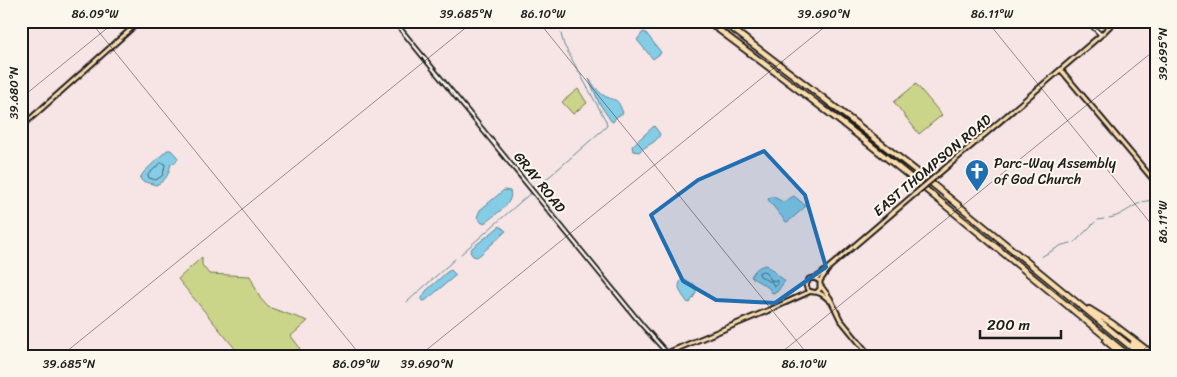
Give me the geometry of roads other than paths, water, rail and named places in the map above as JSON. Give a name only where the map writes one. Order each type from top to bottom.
[{"type":"highway","points":[[707,21],[918,183],[1124,356]]},
{"type":"highway","points":[[722,21],[908,164],[1142,356]]},
{"type":"highway","points":[[1080,304],[1113,324],[1155,356]]},
{"type":"highway","points":[[1099,315],[1148,356]]},
{"type":"highway","points":[[1096,331],[1129,356]]},
{"type":"main road","points":[[21,127],[140,21]]},
{"type":"main road","points":[[1115,21],[1102,35],[1061,70],[1156,183]]},
{"type":"main road","name":"EAST THOMPSON ROAD","points":[[814,278],[819,276],[1061,70]]},
{"type":"main road","name":"EAST THOMPSON ROAD","points":[[820,281],[836,261]]},
{"type":"main road","points":[[809,292],[806,288],[807,280],[814,278],[820,281],[840,319],[870,356]]},
{"type":"main road","points":[[817,292],[821,286]]},
{"type":"main road","points":[[791,300],[806,288]]},
{"type":"main road","points":[[660,356],[669,354],[809,292],[817,292],[831,301]]},
{"type":"main road","points":[[21,351],[25,356]]},
{"type":"street","name":"GRAY ROAD","points":[[394,21],[642,325],[669,354]]},
{"type":"street","points":[[1087,21],[1102,35]]},
{"type":"water","points":[[643,32],[646,33],[661,53],[653,59],[637,40]]},
{"type":"water","points":[[589,79],[601,93],[616,100],[619,104],[623,113],[616,117],[613,122],[599,103]]},
{"type":"water","points":[[654,126],[660,134],[659,137],[639,152],[633,151],[632,146]]},
{"type":"water","points":[[167,150],[171,150],[178,158],[176,162],[171,164],[165,179],[156,185],[142,181],[140,178],[144,172]]},
{"type":"water","points":[[504,190],[510,191],[511,195],[507,204],[486,222],[482,223],[477,217],[480,210]]},
{"type":"water","points":[[772,196],[783,202],[794,196],[806,206],[786,222],[769,201],[768,199]]},
{"type":"water","points":[[500,226],[506,231],[481,254],[477,257],[473,256],[470,252],[472,248]]},
{"type":"water","points":[[766,265],[785,281],[777,292],[772,293],[769,288],[751,277],[757,269]]},
{"type":"water","points":[[451,270],[456,275],[425,301],[421,300],[426,291]]},
{"type":"water","points":[[682,279],[694,284],[696,287],[696,293],[690,303],[687,302],[679,288]]},
{"type":"waterway","points":[[461,254],[607,126],[564,45],[561,34]]},
{"type":"waterway","points":[[1109,218],[1115,217],[1143,202],[1156,201]]},
{"type":"waterway","points":[[1098,220],[1104,219]]},
{"type":"waterway","points":[[1075,242],[1095,222]]},
{"type":"waterway","points":[[1041,257],[1062,245],[1071,243]]},
{"type":"waterway","points":[[407,302],[455,259]]},
{"type":"place","name":"Parc-Way Assembly of God Church","points":[[977,192]]}]
